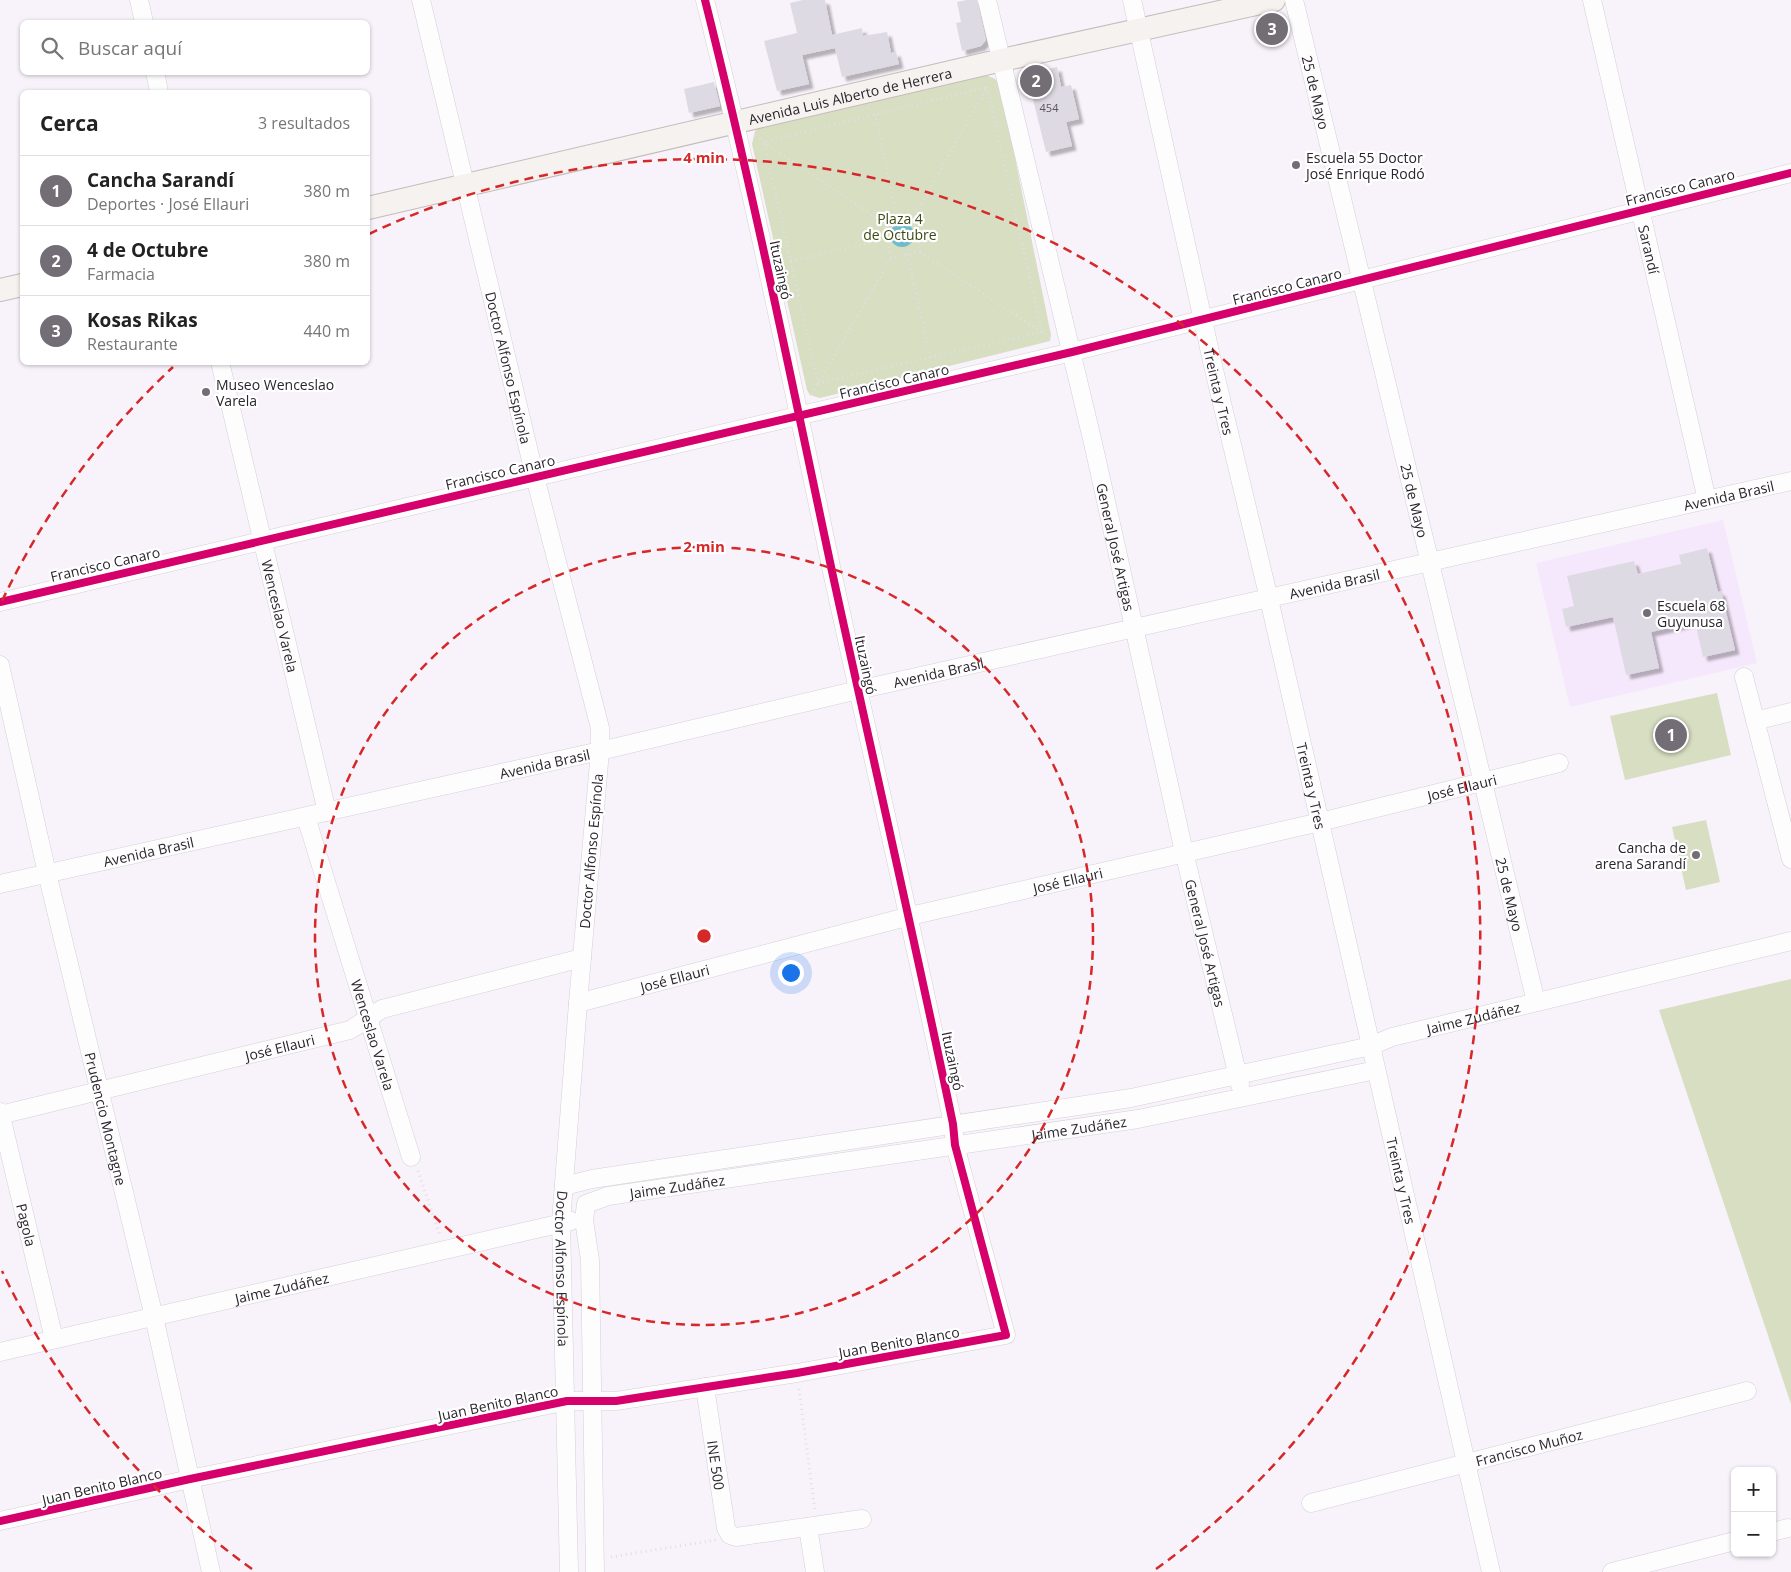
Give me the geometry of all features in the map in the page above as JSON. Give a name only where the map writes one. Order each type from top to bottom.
[{"type":"main road","name":"Avenida Luis Alberto de Herrera","points":[[370,208],[466,187],[1002,60],[1274,0]]},
{"type":"main road","points":[[0,290],[20,285]]},
{"type":"street","points":[[139,0],[144,20]]},
{"type":"street","name":"Doctor Alfonso Espínola","points":[[421,0],[535,477],[600,728],[600,751],[561,1222],[569,1572]]},
{"type":"street","name":"Ituzaingó","points":[[705,0],[736,123],[858,690],[910,916],[953,1124],[955,1145],[1006,1335]]},
{"type":"street","name":"General José Artigas","points":[[987,0],[1072,352],[1136,630],[1184,852],[1243,1096]]},
{"type":"street","name":"Treinta y Tres","points":[[1132,0],[1203,320],[1269,599],[1491,1572]]},
{"type":"street","name":"25 de Mayo","points":[[1294,0],[1536,1002]]},
{"type":"street","name":"Sarandí","points":[[1592,0],[1707,500]]},
{"type":"street","points":[[156,75],[160,90]]},
{"type":"street","name":"Francisco Canaro","points":[[0,602],[1072,352],[1791,172]]},
{"type":"street","name":"Wenceslao Varela","points":[[221,365],[327,812]]},
{"type":"street","name":"Avenida Brasil","points":[[0,884],[600,751],[858,690],[1136,630],[1791,481]]},
{"type":"street","name":"Prudencio Montagne","points":[[0,665],[47,873],[154,1317],[210,1572]]},
{"type":"street","points":[[1744,676],[1791,859]]},
{"type":"street","points":[[1755,720],[1791,712]]},
{"type":"street","name":"José Ellauri","points":[[578,1003],[910,916],[1320,822],[1559,763]]},
{"type":"street","name":"Wenceslao Varela","points":[[306,817],[411,1157]]},
{"type":"street","name":"Jaime Zudáñez","points":[[564,1186],[592,1179],[1131,1098],[1371,1046],[1392,1037],[1791,941]]},
{"type":"street","name":"José Ellauri","points":[[0,1114],[350,1030],[382,1009],[582,958]]},
{"type":"street","name":"Jaime Zudáñez","points":[[0,1352],[561,1222],[585,1212],[608,1196],[1138,1120],[1243,1096],[1376,1070]]},
{"type":"street","name":"Pagola","points":[[0,1114],[54,1339]]},
{"type":"street","points":[[564,1186],[585,1212]]},
{"type":"street","name":"Doctor Alfonso Espínola","points":[[585,1212],[590,1260],[595,1566]]},
{"type":"street","name":"Juan Benito Blanco","points":[[0,1521],[190,1479],[566,1401],[616,1400],[705,1387],[796,1373],[1006,1335]]},
{"type":"street","name":"INE 500","points":[[705,1387],[726,1528],[730,1535],[736,1537]]},
{"type":"street","name":"Francisco Muñoz","points":[[1311,1503],[1747,1390]]},
{"type":"street","points":[[736,1537],[862,1519]]},
{"type":"street","points":[[812,1526],[815,1572]]},
{"type":"street","points":[[1612,1572],[1731,1542]]},
{"type":"path","points":[[920,252],[914,217],[1002,60]]},
{"type":"path","points":[[764,142],[987,87]]},
{"type":"path","points":[[987,87],[1042,332]]},
{"type":"path","points":[[875,114],[898,220]]},
{"type":"path","points":[[736,123],[884,223],[890,258],[799,416]]},
{"type":"path","points":[[764,142],[818,382]]},
{"type":"path","points":[[884,223],[914,217]]},
{"type":"path","points":[[791,261],[887,239]]},
{"type":"path","points":[[890,258],[920,252],[1072,352]]},
{"type":"path","points":[[907,254],[930,357]]},
{"type":"path","points":[[818,382],[1042,332]]},
{"type":"path","points":[[411,1157],[444,1250]]},
{"type":"path","points":[[796,1373],[812,1526]]},
{"type":"path","points":[[595,1566],[736,1537]]},
{"type":"shaded area","name":"Escuela 68 Guyunusa","points":[[1723,520],[1757,663],[1570,707],[1536,563]]},
{"type":"green space","name":"Plaza 4 de Octubre","points":[[986,75],[995,79],[1000,84],[1051,335],[1050,341],[820,398],[810,395],[807,390],[752,144],[755,131],[761,126]]},
{"type":"green space","points":[[1717,693],[1731,755],[1625,780],[1610,716]]},
{"type":"green space","name":"Cancha de arena Sarandí","points":[[1706,820],[1720,882],[1686,890],[1672,827]]},
{"type":"green space","points":[[1791,979],[1791,1404],[1659,1010]]},
{"type":"water","points":[[902,223],[910,227],[914,235],[910,243],[902,247],[894,243],[890,235],[894,227]]},
{"type":"building","points":[[803,0],[825,0],[832,35],[862,28],[863,36],[887,32],[891,53],[896,52],[899,64],[842,77],[835,48],[802,55],[809,84],[777,91],[764,41],[797,33],[790,3]]},
{"type":"building","points":[[977,0],[986,40],[981,46],[962,51],[956,23],[961,22],[957,2]]},
{"type":"building","points":[[1057,67],[1061,87],[1071,85],[1079,119],[1066,122],[1072,146],[1046,152],[1028,79],[1031,73]]},
{"type":"building","points":[[714,82],[720,106],[689,113],[684,89]]},
{"type":"building","points":[[1707,548],[1718,592],[1721,591],[1735,650],[1703,657],[1695,622],[1651,632],[1659,668],[1626,675],[1613,617],[1566,627],[1562,609],[1574,606],[1567,576],[1634,561],[1638,574],[1681,564],[1679,555]]},
{"type":"cycle path","points":[[0,1521],[190,1479],[567,1401],[616,1401],[797,1373],[1006,1335],[955,1145],[953,1124],[939,1055],[833,576],[772,287],[705,0]]},
{"type":"cycle path","points":[[0,602],[1072,352],[1791,173]]},
{"type":"place","name":"Kosas Rikas","points":[[1272,29]]},
{"type":"place","name":"4 de Octubre","points":[[1036,81]]},
{"type":"place","name":"Escuela 55 Doctor José Enrique Rodó","points":[[1296,165]]},
{"type":"place","name":"Museo Wenceslao Varela","points":[[206,392]]},
{"type":"place","name":"Escuela 68 Guyunusa","points":[[1647,613]]},
{"type":"place","name":"Cancha Sarandí","points":[[1671,735]]},
{"type":"place","name":"Cancha de arena Sarandí","points":[[1696,855]]}]
